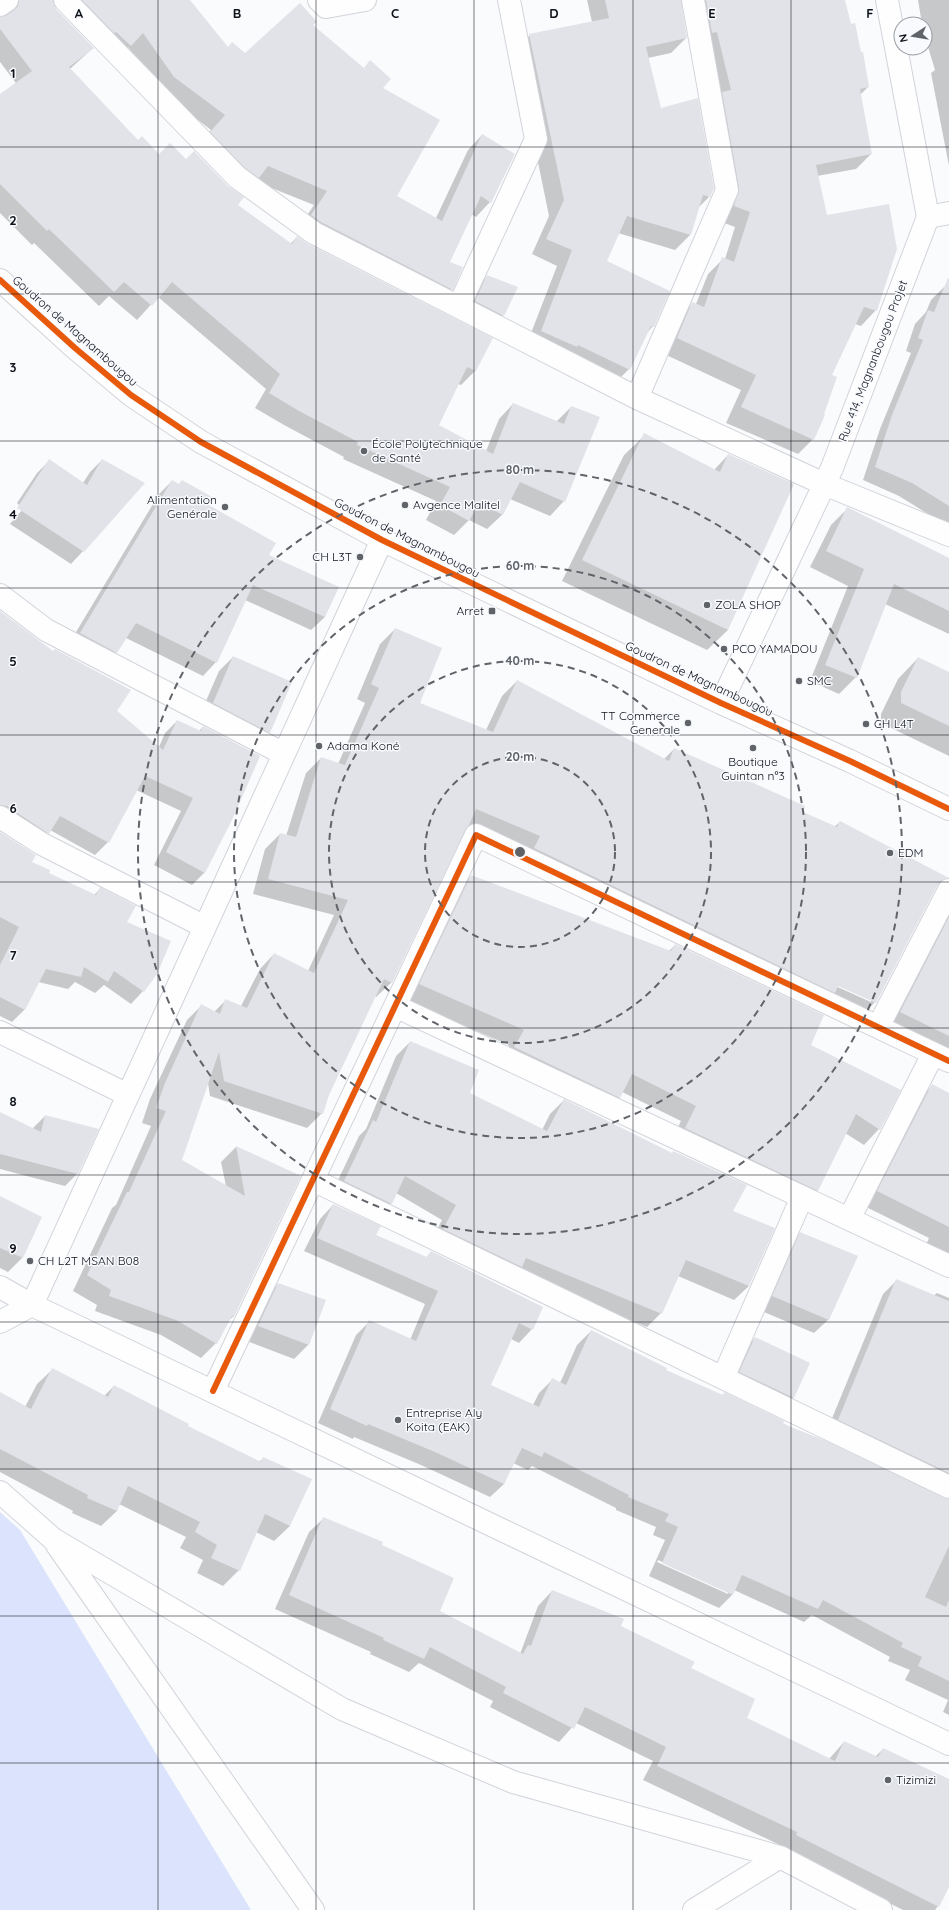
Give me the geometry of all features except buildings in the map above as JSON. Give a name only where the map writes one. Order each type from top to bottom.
[{"type":"street","points":[[0,5],[7,0]]},
{"type":"street","points":[[65,0],[237,177],[314,234],[459,306],[637,398],[824,484],[949,535]]},
{"type":"street","points":[[319,0],[326,7],[365,0]]},
{"type":"street","points":[[459,306],[536,139],[509,0]]},
{"type":"street","points":[[637,398],[727,190],[693,0]]},
{"type":"street","points":[[887,0],[928,217],[949,213]]},
{"type":"street","name":"Rue 414, Magnanbougou Projet","points":[[721,703],[832,468],[928,217]]},
{"type":"street","name":"Goudron de Magnambougou","points":[[0,280],[75,348],[138,399],[201,442],[382,540],[721,703],[850,760],[949,809]]},
{"type":"street","points":[[0,1322],[32,1304],[382,540]]},
{"type":"street","points":[[0,595],[46,630],[284,754]]},
{"type":"street","points":[[0,817],[42,844],[205,927]]},
{"type":"street","points":[[213,1391],[476,835],[941,1057],[849,1219]]},
{"type":"street","points":[[878,1027],[949,890]]},
{"type":"street","points":[[395,1006],[949,1266]]},
{"type":"street","points":[[0,1032],[128,1095]]},
{"type":"street","points":[[313,1180],[949,1487]]},
{"type":"street","points":[[723,1378],[802,1197]]},
{"type":"street","points":[[0,1287],[32,1304],[949,1744]]},
{"type":"street","points":[[0,1492],[53,1539],[342,1709],[513,1782],[780,1857],[881,1910]]},
{"type":"street","points":[[53,1539],[313,1910]]},
{"type":"street","points":[[694,1910],[780,1857]]},
{"type":"shaded area","points":[[0,1512],[20,1530],[251,1910],[0,1910]]},
{"type":"cycle path","points":[[0,280],[75,348],[131,395],[201,442],[382,540],[721,703],[850,761],[949,809]]},
{"type":"cycle path","points":[[213,1391],[476,835],[949,1061]]},
{"type":"place","name":"École Polytechnique de Santé","points":[[364,451]]},
{"type":"place","name":"Avgence Malitel","points":[[405,505]]},
{"type":"place","name":"Alimentation Genérale","points":[[225,507]]},
{"type":"place","name":"CH L3T","points":[[360,557]]},
{"type":"place","name":"ZOLA SHOP","points":[[707,605]]},
{"type":"place","name":"Arret","points":[[492,611]]},
{"type":"place","name":"PCO YAMADOU","points":[[724,649]]},
{"type":"place","name":"SMC","points":[[799,681]]},
{"type":"place","name":"TT Commerce Generale","points":[[688,723]]},
{"type":"place","name":"CH L4T","points":[[866,724]]},
{"type":"place","name":"Adama Koné","points":[[319,746]]},
{"type":"place","name":"Boutique Guintan n°3","points":[[753,748]]},
{"type":"place","name":"EDM","points":[[890,853]]},
{"type":"place","name":"CH L2T MSAN B08","points":[[30,1261]]},
{"type":"place","name":"Entreprise Aly Koita (EAK)","points":[[398,1420]]},
{"type":"place","name":"Tizimizi","points":[[888,1780]]}]
